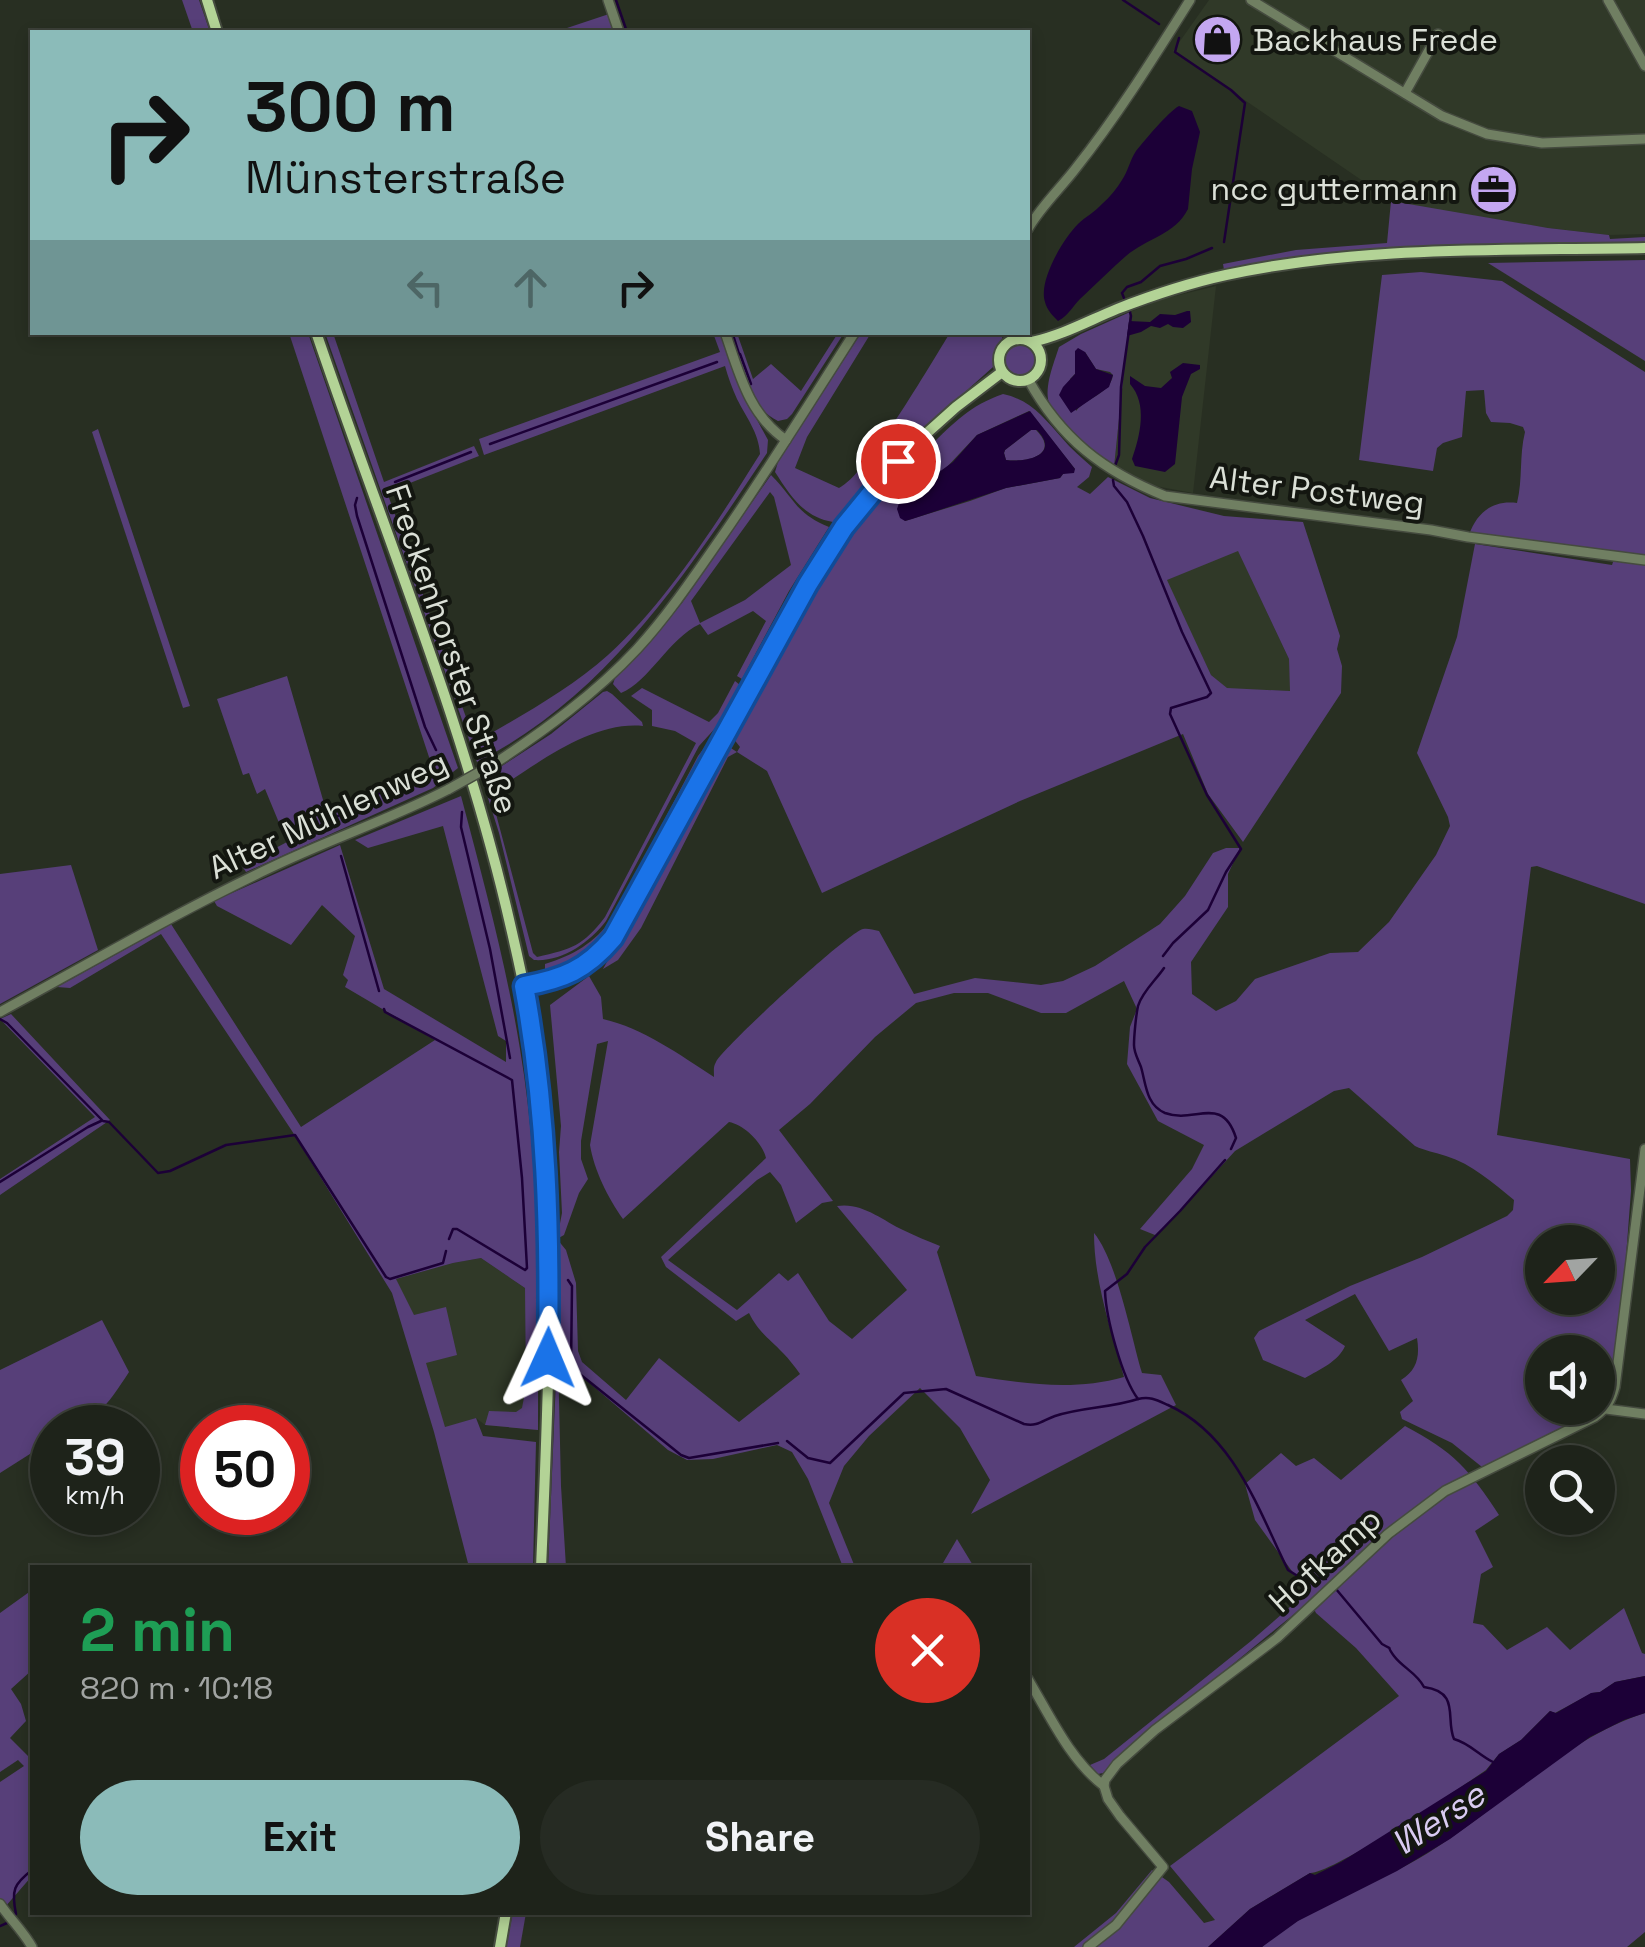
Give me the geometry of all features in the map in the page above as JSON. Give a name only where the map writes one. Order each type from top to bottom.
[{"type":"main road","points":[[206,0],[216,30]]},
{"type":"main road","points":[[1032,342],[1067,332],[1166,291],[1287,263],[1416,252],[1645,248]]},
{"type":"main road","points":[[1042,358],[1032,342],[1013,336],[1000,352],[999,366],[1014,380],[1028,380],[1038,371],[1042,358],[1067,332]]},
{"type":"main road","name":"Freckenhorster Straße","points":[[317,335],[468,765],[497,866],[524,986],[538,1067],[546,1154],[548,1338],[541,1565]]},
{"type":"main road","points":[[524,986],[577,971],[613,938],[808,584],[844,527],[918,441],[1002,372]]},
{"type":"main road","points":[[500,1947],[505,1915]]},
{"type":"street","points":[[608,0],[618,30]]},
{"type":"street","points":[[1031,214],[1075,170],[1190,0]]},
{"type":"street","points":[[1251,0],[1442,116],[1487,134],[1542,143],[1645,138]]},
{"type":"street","points":[[1608,0],[1645,66]]},
{"type":"street","points":[[1405,93],[1438,34]]},
{"type":"street","points":[[726,335],[751,402],[764,421],[786,440]]},
{"type":"street","name":"Alter Mühlenweg","points":[[0,1012],[243,880],[448,789],[494,764],[565,714],[636,649],[684,590],[853,335]]},
{"type":"street","name":"Alter Postweg","points":[[1028,380],[1052,418],[1076,444],[1132,482],[1165,496],[1645,560]]},
{"type":"street","points":[[1615,1379],[1645,1149]]},
{"type":"street","points":[[1615,1410],[1645,1414]]},
{"type":"street","name":"Hofkamp","points":[[1104,1786],[1131,1750],[1277,1638],[1416,1512],[1445,1491],[1579,1425]]},
{"type":"street","points":[[1030,1682],[1073,1752],[1104,1786],[1112,1806],[1163,1867],[1116,1925],[1088,1947]]},
{"type":"street","points":[[0,1904],[32,1947]]},
{"type":"shaded area","points":[[182,0],[199,0],[209,30],[192,30]]},
{"type":"shaded area","points":[[1209,0],[1645,0],[1645,234],[1609,235],[1548,228],[1395,203],[1173,51]]},
{"type":"shaded area","points":[[609,14],[615,30],[561,30]]},
{"type":"shaded area","points":[[1391,201],[1609,235],[1610,239],[1645,237],[1645,243],[1381,249],[1224,270],[1223,264],[1296,250],[1387,243]]},
{"type":"shaded area","points":[[1645,260],[1645,361],[1488,263]]},
{"type":"shaded area","points":[[1421,272],[1502,281],[1645,372],[1645,556],[1469,535],[1487,509],[1500,503],[1517,503],[1520,485],[1525,432],[1523,427],[1510,423],[1491,422],[1484,390],[1466,391],[1462,437],[1437,448],[1433,471],[1359,460],[1382,275]]},
{"type":"shaded area","points":[[1216,286],[1193,493],[1155,486],[1114,467],[1130,312]]},
{"type":"shaded area","points":[[1130,312],[1114,467],[1068,428],[1049,403],[1049,382],[1059,347]],"holes":[[[1085,352],[1096,369],[1110,372],[1111,381],[1076,411],[1070,379]]]},
{"type":"shaded area","points":[[290,335],[309,335],[458,768],[433,788],[246,872],[242,866],[287,842],[265,789],[257,794],[249,773],[243,775],[217,699],[287,676],[328,817],[431,763]]},
{"type":"shaded area","points":[[326,335],[334,335],[384,482],[474,446],[479,456],[387,492],[475,743],[577,680],[630,634],[690,560],[760,454],[755,432],[725,366],[484,455],[479,439],[720,352],[714,335],[722,335],[744,396],[768,440],[767,453],[675,585],[605,666],[524,735],[477,762]]},
{"type":"shaded area","points":[[731,335],[738,335],[753,379],[771,364],[801,391],[837,335],[843,335],[787,419],[778,421],[759,405]]},
{"type":"shaded area","points":[[860,335],[870,335],[807,437],[795,468],[839,488],[881,442],[949,335],[1003,335],[993,367],[909,442],[895,448],[833,522],[813,515],[792,497],[775,472]]},
{"type":"shaded area","points":[[1020,343],[1032,348],[1037,360],[1032,372],[1020,377],[1008,372],[1003,360],[1008,348]]},
{"type":"shaded area","points":[[1003,394],[1013,397],[1043,417],[1092,467],[1089,477],[1077,487],[1090,494],[1108,477],[1150,498],[1224,516],[1303,522],[1340,636],[1337,649],[1342,666],[1341,693],[1243,842],[1208,794],[1183,734],[1020,801],[822,893],[767,771],[737,752],[740,747],[733,738],[810,596],[849,537],[893,484],[955,422],[991,399]],"holes":[[[1029,411],[1075,469],[1060,478],[1006,488],[905,521],[899,503],[910,493],[945,469],[977,435]],[[1238,551],[1289,659],[1290,691],[1227,688],[1211,675],[1167,580]]]},
{"type":"shaded area","points":[[98,429],[190,706],[183,708],[92,432]]},
{"type":"shaded area","points":[[1031,430],[1043,439],[1043,451],[1023,460],[1006,460],[1005,450]]},
{"type":"shaded area","points":[[771,475],[802,511],[829,527],[742,679],[737,676],[766,621],[753,611],[708,635],[700,624],[621,693],[613,684],[615,678],[682,603]],"holes":[[[770,492],[791,565],[745,600],[700,623],[691,601]]]},
{"type":"shaded area","points":[[1475,544],[1612,565],[1614,559],[1645,563],[1645,904],[1531,867],[1497,1135],[1630,1159],[1625,1270],[1615,1348],[1615,1335],[1525,1335],[1525,1425],[1569,1425],[1482,1467],[1452,1443],[1402,1419],[1400,1412],[1413,1401],[1401,1380],[1416,1362],[1417,1338],[1389,1351],[1355,1294],[1305,1320],[1345,1346],[1328,1365],[1305,1378],[1263,1360],[1254,1338],[1259,1331],[1350,1286],[1507,1216],[1513,1210],[1514,1200],[1482,1175],[1465,1164],[1415,1146],[1349,1088],[1334,1091],[1235,1151],[1155,1235],[1140,1229],[1192,1169],[1204,1145],[1158,1121],[1127,1064],[1130,1027],[1137,1009],[1124,981],[1066,1013],[1041,1013],[988,993],[954,993],[916,1003],[779,1130],[833,1201],[822,1203],[796,1223],[781,1185],[770,1172],[668,1260],[737,1310],[779,1273],[788,1281],[798,1273],[829,1321],[852,1339],[907,1290],[837,1206],[855,1207],[940,1246],[937,1252],[976,1376],[1032,1384],[1087,1384],[1124,1377],[1100,1287],[1094,1233],[1110,1261],[1142,1373],[1161,1375],[1176,1405],[971,1514],[990,1480],[960,1428],[920,1388],[869,1436],[844,1466],[829,1503],[854,1565],[842,1565],[808,1479],[792,1452],[777,1445],[713,1459],[687,1460],[668,1450],[558,1356],[566,1565],[548,1565],[557,1355],[557,1239],[562,1213],[561,1126],[550,1005],[589,976],[601,997],[603,1019],[647,1036],[714,1077],[716,1062],[740,1035],[813,968],[863,929],[879,931],[914,994],[975,978],[1041,985],[1063,981],[1095,966],[1160,924],[1185,896],[1213,853],[1240,848],[1228,874],[1228,907],[1191,962],[1192,994],[1216,1011],[1236,1001],[1255,979],[1330,953],[1358,952],[1389,922],[1436,855],[1450,826],[1417,753],[1457,637]],"holes":[[[608,1041],[590,1145],[602,1184],[623,1219],[729,1122],[746,1130],[761,1146],[766,1158],[661,1257],[666,1267],[736,1321],[749,1313],[800,1374],[739,1422],[659,1358],[626,1400],[582,1362],[578,1351],[576,1283],[566,1250],[557,1239],[564,1235],[588,1179],[581,1159],[581,1141],[597,1044]]]},
{"type":"shaded area","points":[[1238,550],[1289,659],[1291,691],[1227,689],[1211,675],[1166,580]]},
{"type":"shaded area","points":[[735,681],[740,685],[719,724],[699,746],[606,921],[574,950],[555,958],[534,960],[529,956],[482,779],[551,734],[603,692],[612,694],[642,722],[643,726],[603,730],[564,747],[493,792],[533,953],[537,957],[568,948],[583,940],[605,917],[696,743],[675,731],[652,726],[652,710],[631,696],[642,688],[709,722]]},
{"type":"shaded area","points":[[719,728],[620,919],[595,949],[578,961],[545,970],[545,964],[591,941],[612,919],[698,756]]},
{"type":"shaded area","points":[[726,745],[737,752],[728,757],[641,928],[618,960],[603,969]]},
{"type":"shaded area","points":[[461,796],[508,985],[527,1096],[537,1239],[538,1430],[485,1425],[489,1411],[516,1412],[522,1408],[526,1387],[525,1288],[481,1258],[396,1279],[414,1315],[446,1307],[457,1355],[426,1363],[445,1427],[476,1418],[483,1436],[536,1442],[533,1565],[468,1565],[392,1293],[292,1131],[161,934],[70,988],[57,987],[171,924],[301,1127],[435,1040],[345,987],[348,980],[343,975],[355,936],[322,905],[291,945],[214,901],[340,845],[384,989],[506,1062],[506,1041],[498,1036],[443,826],[368,848],[355,840]]},
{"type":"shaded area","points":[[71,865],[98,950],[0,1004],[0,874]]},
{"type":"shaded area","points":[[11,1014],[110,1120],[0,1195],[0,1179],[95,1117],[0,1019]]},
{"type":"shaded area","points":[[481,1258],[538,1297],[538,1430],[485,1425],[476,1418],[445,1428],[396,1279]]},
{"type":"shaded area","points":[[102,1320],[129,1372],[105,1405],[30,1405],[30,1454],[0,1473],[0,1370]]},
{"type":"shaded area","points":[[1405,1426],[1459,1463],[1499,1515],[1475,1531],[1493,1567],[1481,1574],[1473,1623],[1483,1625],[1507,1650],[1547,1627],[1570,1650],[1624,1608],[1645,1654],[1645,1676],[1615,1682],[1555,1713],[1550,1711],[1486,1770],[1368,1846],[1310,1873],[1250,1909],[1208,1947],[1074,1947],[1116,1913],[1152,1870],[1169,1882],[1204,1923],[1215,1920],[1170,1866],[1399,1696],[1356,1648],[1316,1613],[1310,1601],[1103,1773],[1098,1774],[1090,1765],[1104,1759],[1307,1592],[1255,1520],[1245,1484],[1281,1453],[1296,1466],[1314,1458],[1341,1480]]},
{"type":"shaded area","points":[[957,1539],[973,1565],[938,1565]]},
{"type":"shaded area","points":[[30,1591],[30,1672],[11,1689],[26,1721],[10,1738],[30,1758],[30,1878],[5,1907],[0,1900],[0,1782],[24,1766],[18,1760],[0,1772],[0,1613]]},
{"type":"shaded area","points":[[1645,1713],[1645,1932],[1627,1947],[1262,1947],[1300,1919],[1428,1853],[1586,1740]]},
{"type":"shaded area","points":[[512,1915],[526,1915],[520,1947],[506,1947]]},
{"type":"water","points":[[1179,106],[1192,111],[1200,132],[1188,209],[1176,225],[1126,256],[1058,321],[1047,308],[1044,293],[1048,272],[1059,250],[1078,224],[1113,192],[1136,151]]},
{"type":"water","points":[[1187,311],[1191,322],[1183,328],[1168,324],[1160,328],[1151,326],[1127,336],[1129,321],[1150,322],[1160,314]]},
{"type":"water","points":[[1078,348],[1096,369],[1113,375],[1109,387],[1071,413],[1059,395],[1075,374]]},
{"type":"water","points":[[1183,363],[1200,365],[1200,369],[1191,374],[1182,397],[1175,464],[1165,472],[1135,466],[1132,459],[1141,410],[1130,376],[1145,386],[1161,388],[1172,378],[1170,372]]},
{"type":"water","points":[[1030,411],[1075,469],[1074,473],[1006,488],[905,521],[900,518],[899,503],[953,462],[977,435]],"holes":[[[1031,430],[1037,430],[1045,446],[1038,456],[1006,460],[1005,450]]]},
{"type":"water","name":"Werse","points":[[1645,1676],[1645,1713],[1590,1737],[1450,1839],[1298,1921],[1262,1947],[1208,1947],[1250,1909],[1310,1873],[1315,1875],[1341,1862],[1486,1771],[1499,1754],[1521,1740],[1550,1711],[1556,1713],[1615,1682]]},
{"type":"waterway","points":[[616,0],[626,30]]},
{"type":"waterway","points":[[1123,0],[1159,24]]},
{"type":"waterway","points":[[1179,38],[1175,52],[1245,103],[1224,242]]},
{"type":"waterway","points":[[1124,298],[1122,293],[1127,287],[1141,282],[1160,266],[1212,248]]},
{"type":"waterway","points":[[1115,466],[1130,312]]},
{"type":"waterway","points":[[733,335],[739,354]]},
{"type":"waterway","points":[[740,354],[751,384]]},
{"type":"waterway","points":[[490,444],[717,362]]},
{"type":"waterway","points":[[395,482],[471,452]]},
{"type":"waterway","points":[[1113,480],[1143,536],[1211,693],[1171,708],[1170,714],[1207,795],[1241,849],[1208,910],[1163,956]]},
{"type":"waterway","points":[[357,498],[357,516],[425,727],[436,750]]},
{"type":"waterway","points":[[320,826],[434,763]]},
{"type":"waterway","points":[[462,812],[461,827],[490,949],[510,1058]]},
{"type":"waterway","points":[[341,856],[379,991]]},
{"type":"waterway","points":[[1164,968],[1138,1006],[1134,1048],[1148,1093],[1154,1105],[1165,1113],[1223,1117],[1236,1138],[1231,1149]]},
{"type":"waterway","points":[[384,1009],[512,1080],[527,1268],[457,1229],[453,1229],[449,1239]]},
{"type":"waterway","points":[[0,1019],[158,1173],[226,1145],[295,1135],[386,1277],[443,1263],[446,1251]]},
{"type":"waterway","points":[[0,1182],[101,1121]]},
{"type":"waterway","points":[[1225,1160],[1145,1247],[1127,1274],[1105,1291],[1112,1332],[1126,1377],[1138,1399],[1150,1398],[1168,1405],[1210,1435],[1242,1476],[1288,1570],[1296,1575],[1326,1579]]},
{"type":"waterway","points":[[568,1280],[572,1286],[571,1367],[681,1455],[689,1458],[778,1443]]},
{"type":"waterway","points":[[787,1441],[808,1458],[830,1463],[904,1393],[946,1389],[1029,1425],[1065,1413],[1138,1399]]},
{"type":"waterway","points":[[1336,1589],[1424,1687],[1443,1694],[1450,1707],[1454,1739],[1493,1762]]},
{"type":"waterway","points":[[14,1916],[15,1888],[30,1872]]},
{"type":"waterway","points":[[0,1926],[7,1923]]},
{"type":"place","name":"Backhaus Frede","points":[[1218,40]]},
{"type":"place","name":"ncc guttermann","points":[[1493,189]]},
{"type":"route","points":[[548,1358],[546,1154],[538,1067],[524,986],[577,971],[613,938],[808,584],[844,527],[898,461]]}]
